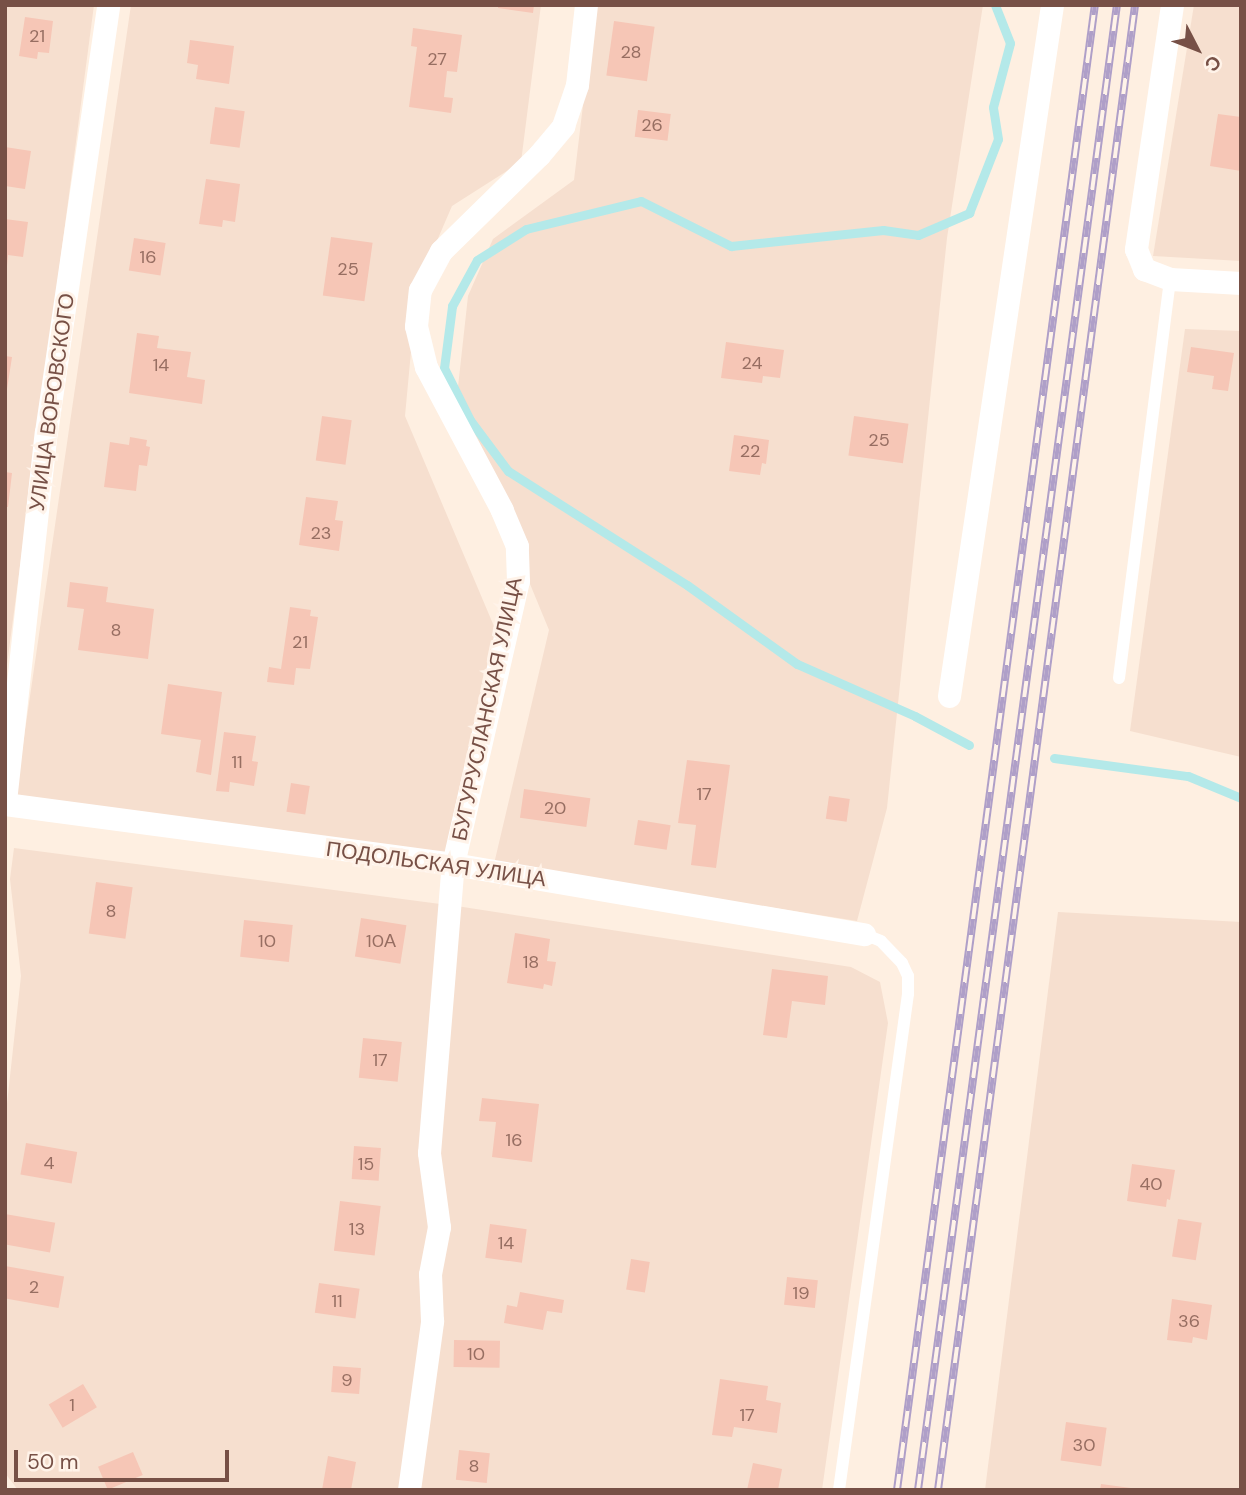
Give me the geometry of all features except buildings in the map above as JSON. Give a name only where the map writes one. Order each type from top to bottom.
[{"type":"street","name":"УЛИЦА ВОРОВСКОГО","points":[[5,803],[46,432],[108,5]]},
{"type":"street","name":"БУГУРУСЛАНСКАЯ УЛИЦА","points":[[409,1490],[432,1321],[430,1274],[439,1227],[429,1153],[453,864],[518,581],[517,546],[502,510],[426,367],[416,326],[421,290],[441,251],[539,155],[562,126],[577,85],[586,5]]},
{"type":"street","points":[[949,696],[1052,5]]},
{"type":"street","points":[[1172,5],[1136,249],[1144,269],[1170,279],[1241,283]]},
{"type":"street","name":"ПОДОЛЬСКАЯ УЛИЦА","points":[[5,803],[453,864],[864,934]]},
{"type":"lane","points":[[1119,678],[1170,279]]},
{"type":"lane","points":[[839,1490],[908,994],[908,976],[902,963],[881,941],[864,934]]},
{"type":"shaded area","points":[[5,5],[94,5],[5,680]]},
{"type":"shaded area","points":[[131,5],[541,5],[521,162],[452,206],[417,287],[405,416],[496,631],[447,857],[15,799]]},
{"type":"shaded area","points":[[595,5],[983,5],[947,238],[887,808],[857,921],[494,864],[549,630],[456,405],[468,296],[493,239],[574,180]]},
{"type":"shaded area","points":[[1194,5],[1241,5],[1241,261],[1153,256]]},
{"type":"shaded area","points":[[1185,329],[1241,331],[1241,757],[1130,731]]},
{"type":"shaded area","points":[[14,848],[463,907],[851,967],[880,982],[888,1023],[822,1490],[18,1490],[5,1473],[5,1122],[21,976],[10,879]]},
{"type":"shaded area","points":[[1058,912],[1241,922],[1241,1490],[985,1490]]},
{"type":"waterway","points":[[969,745],[915,716],[797,664],[687,585],[508,471],[470,420],[444,368],[452,306],[477,260],[526,229],[641,201],[731,246],[883,230],[918,235],[969,213],[998,139],[993,107],[1010,43],[995,5]]},
{"type":"waterway","points":[[1054,758],[1188,776],[1241,798]]},
{"type":"railway","points":[[897,1490],[1095,5]]},
{"type":"railway","points":[[918,1490],[1117,5]]},
{"type":"railway","points":[[938,1490],[1135,5]]}]
